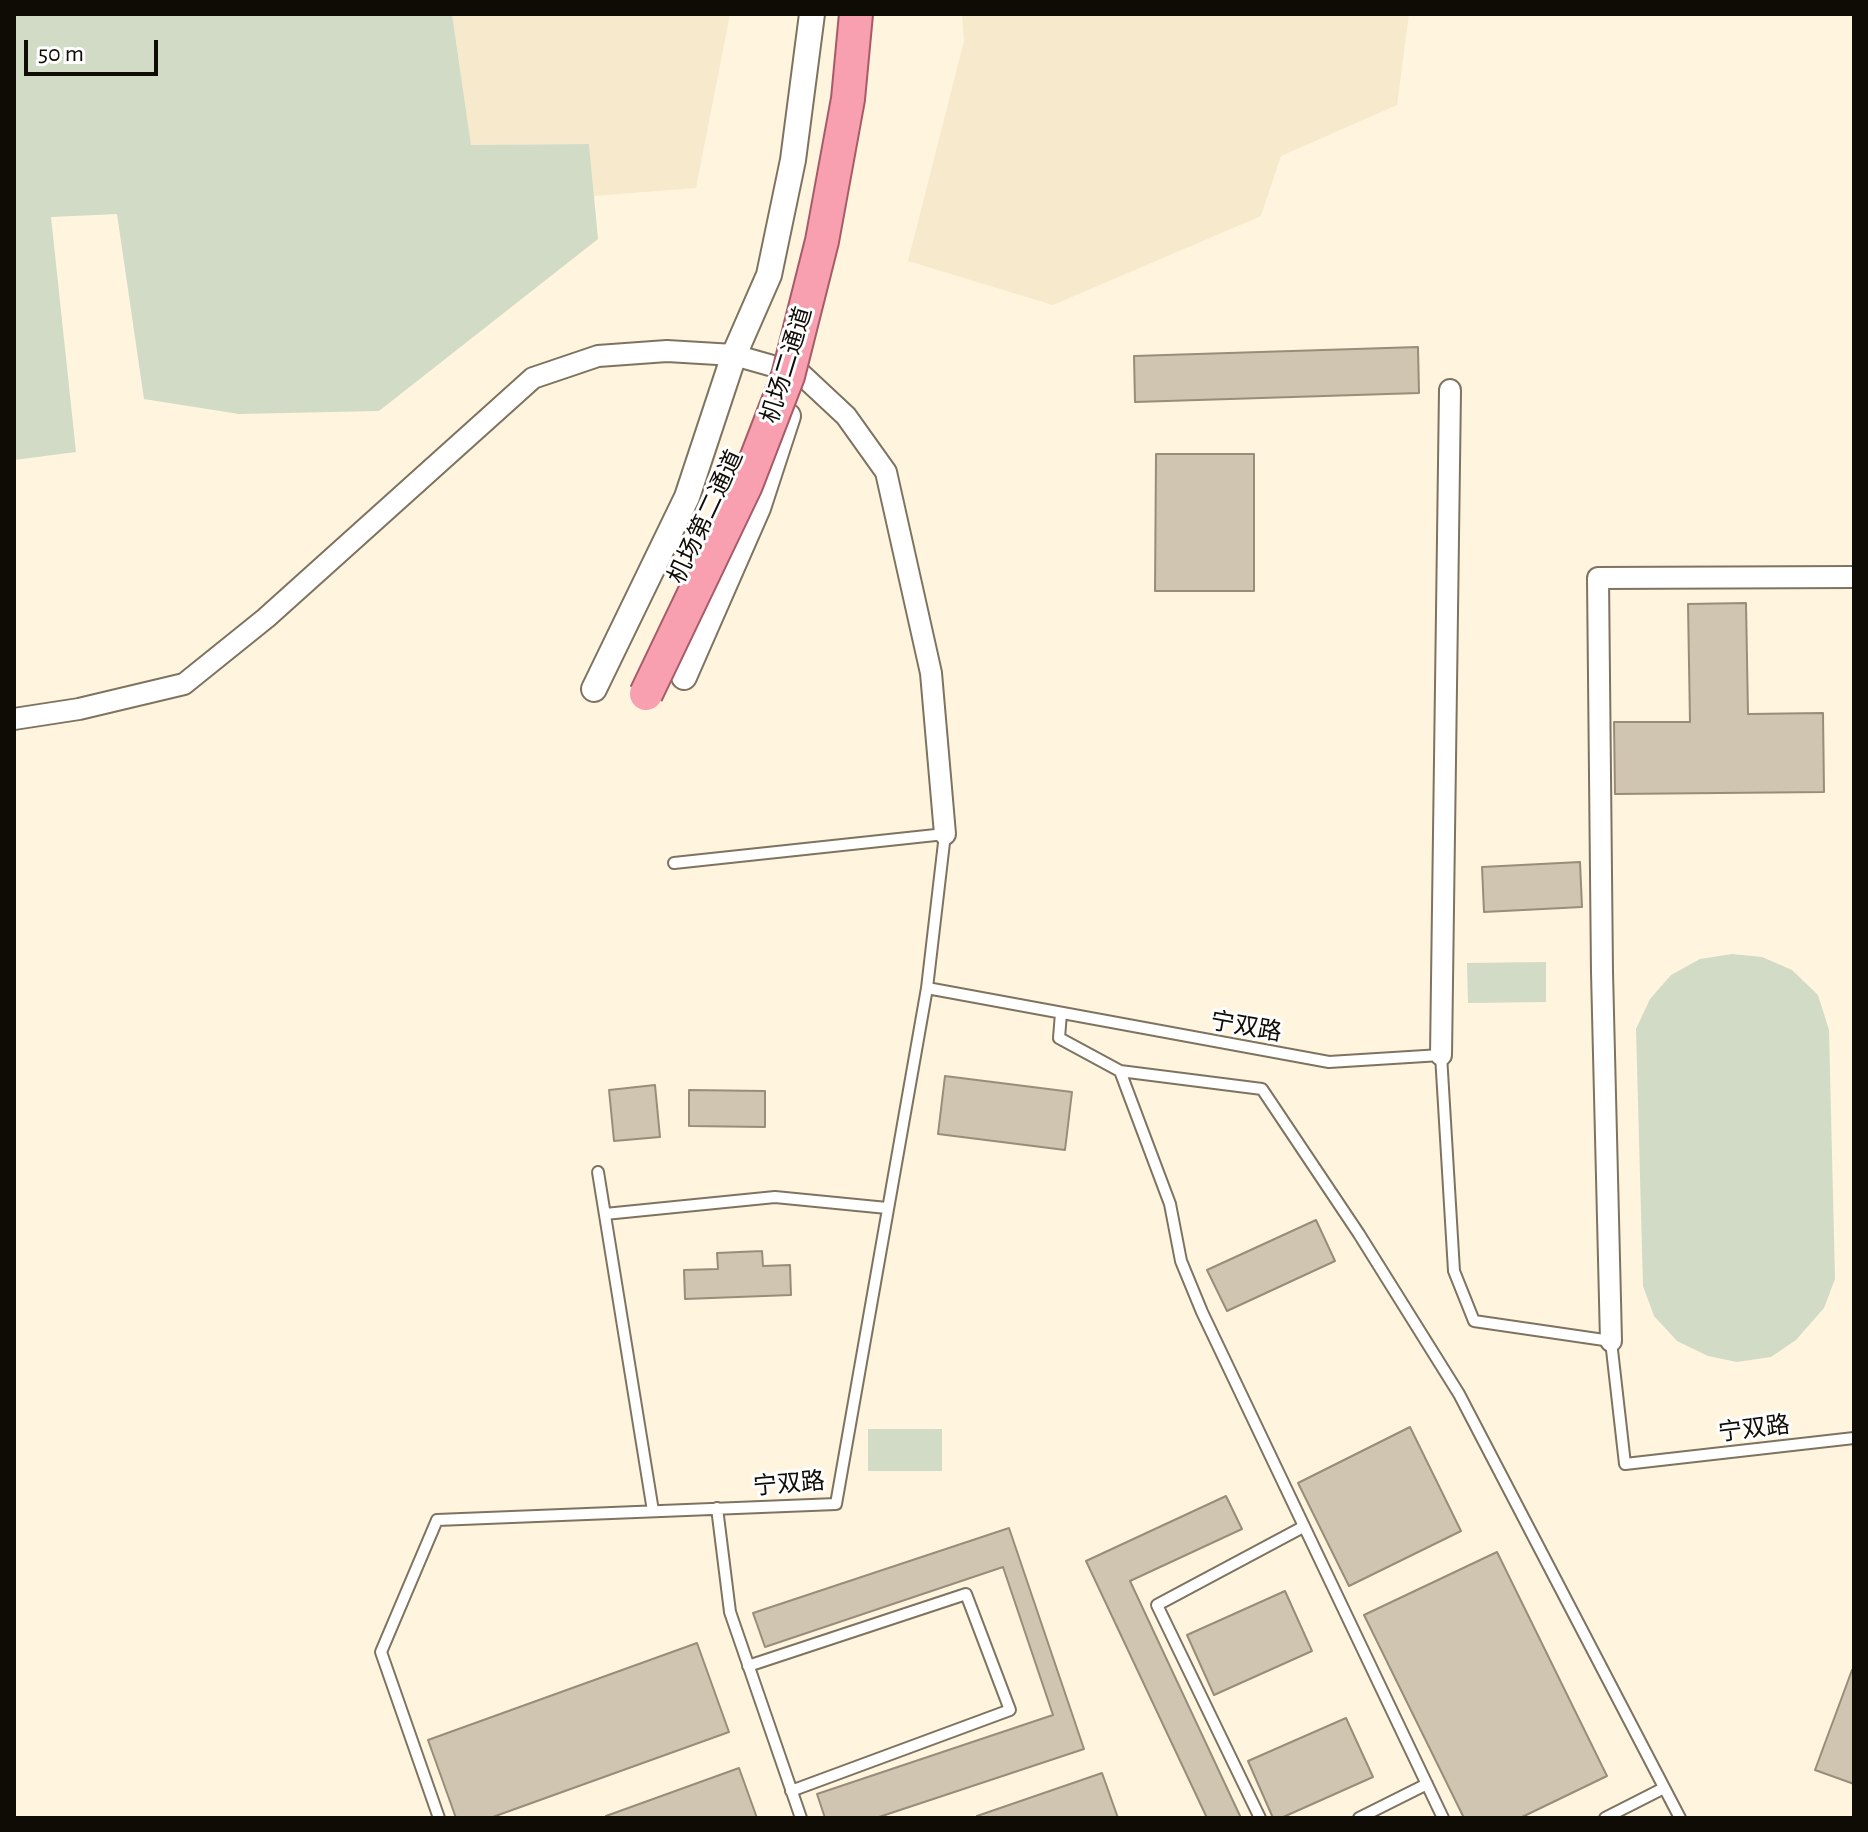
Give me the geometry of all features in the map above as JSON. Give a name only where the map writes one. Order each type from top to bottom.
[{"type":"highway","name":"机场第二通道","points":[[636,689],[727,478],[767,369],[801,235],[827,93],[833,14]]},
{"type":"highway","name":"机场二通道","points":[[636,689],[746,485],[788,376],[825,225],[848,99],[858,14]]},
{"type":"street","points":[[594,689],[687,497],[734,355],[769,275],[793,160],[812,14]]},
{"type":"street","points":[[684,677],[758,508],[801,374],[826,267],[858,69],[858,14]]},
{"type":"street","points":[[14,719],[79,709],[184,684],[266,618],[533,378],[598,356],[667,351],[734,355],[801,374],[846,416],[886,472],[931,673],[945,834]]},
{"type":"street","points":[[1441,1055],[1450,390]]},
{"type":"street","points":[[1611,1341],[1602,972],[1598,578],[1854,577]]},
{"type":"lane","points":[[674,863],[945,834],[927,988]]},
{"type":"lane","name":"宁双路","points":[[439,1818],[381,1652],[437,1520],[836,1504],[927,988],[1329,1062],[1441,1055]]},
{"type":"lane","points":[[1061,1013],[1059,1038],[1120,1071],[1262,1089],[1359,1234],[1459,1394],[1680,1818]]},
{"type":"lane","points":[[1441,1055],[1454,1271],[1474,1321],[1611,1341]]},
{"type":"lane","points":[[1120,1071],[1170,1204],[1181,1261],[1202,1312],[1443,1818]]},
{"type":"lane","points":[[598,1172],[653,1511]]},
{"type":"lane","points":[[605,1214],[775,1197],[887,1208]]},
{"type":"lane","name":"宁双路","points":[[1611,1341],[1625,1464],[1854,1438]]},
{"type":"lane","points":[[717,1508],[730,1612],[801,1818]]},
{"type":"lane","points":[[1260,1818],[1157,1605],[1303,1527]]},
{"type":"lane","points":[[748,1666],[966,1594],[1010,1710],[791,1791]]},
{"type":"lane","points":[[1359,1818],[1427,1784]]},
{"type":"lane","points":[[1605,1818],[1664,1788]]},
{"type":"shaded area","points":[[452,14],[730,14],[696,188],[594,196],[589,144],[471,145]]},
{"type":"shaded area","points":[[962,14],[1409,14],[1397,105],[1281,156],[1261,216],[1053,305],[908,261],[964,41]]},
{"type":"green space","points":[[14,14],[452,14],[471,145],[589,144],[598,239],[379,411],[239,414],[144,399],[117,214],[51,217],[76,452],[14,460]]},
{"type":"green space","points":[[1732,954],[1762,957],[1792,970],[1818,995],[1829,1030],[1835,1279],[1824,1308],[1796,1340],[1771,1357],[1737,1362],[1708,1356],[1677,1341],[1654,1316],[1643,1286],[1636,1029],[1650,999],[1671,975],[1700,959]]},
{"type":"green space","points":[[1546,962],[1546,1002],[1468,1003],[1467,963]]},
{"type":"green space","points":[[868,1429],[942,1429],[942,1471],[868,1471]]},
{"type":"building","points":[[1418,347],[1419,393],[1135,402],[1134,356]]},
{"type":"building","points":[[1156,454],[1254,454],[1254,591],[1155,591]]},
{"type":"building","points":[[1746,603],[1748,714],[1823,713],[1824,792],[1615,794],[1614,722],[1690,722],[1688,604]]},
{"type":"building","points":[[1580,862],[1582,907],[1484,912],[1482,867]]},
{"type":"building","points":[[945,1076],[1072,1092],[1065,1150],[938,1134]]},
{"type":"building","points":[[655,1085],[660,1137],[614,1141],[609,1090]]},
{"type":"building","points":[[689,1090],[765,1091],[765,1127],[689,1126]]},
{"type":"building","points":[[1316,1220],[1335,1261],[1227,1311],[1207,1270]]},
{"type":"building","points":[[762,1251],[763,1266],[790,1265],[791,1295],[685,1299],[684,1270],[718,1269],[717,1253]]},
{"type":"building","points":[[1410,1427],[1461,1531],[1349,1586],[1298,1483]]},
{"type":"building","points":[[1226,1496],[1242,1529],[1130,1581],[1241,1818],[1207,1818],[1086,1561]]},
{"type":"building","points":[[1009,1528],[1084,1749],[876,1818],[825,1818],[817,1794],[1053,1715],[1003,1567],[765,1647],[753,1613]]},
{"type":"building","points":[[1497,1552],[1607,1776],[1520,1818],[1464,1818],[1364,1615]]},
{"type":"building","points":[[1285,1591],[1312,1651],[1214,1695],[1187,1635]]},
{"type":"building","points":[[697,1643],[729,1732],[490,1818],[456,1818],[428,1740]]},
{"type":"building","points":[[1854,1671],[1854,1784],[1815,1770]]},
{"type":"building","points":[[1346,1718],[1373,1777],[1281,1818],[1273,1818],[1248,1761]]},
{"type":"building","points":[[739,1768],[757,1818],[606,1818],[606,1816]]},
{"type":"building","points":[[1102,1773],[1118,1818],[977,1816]]}]
